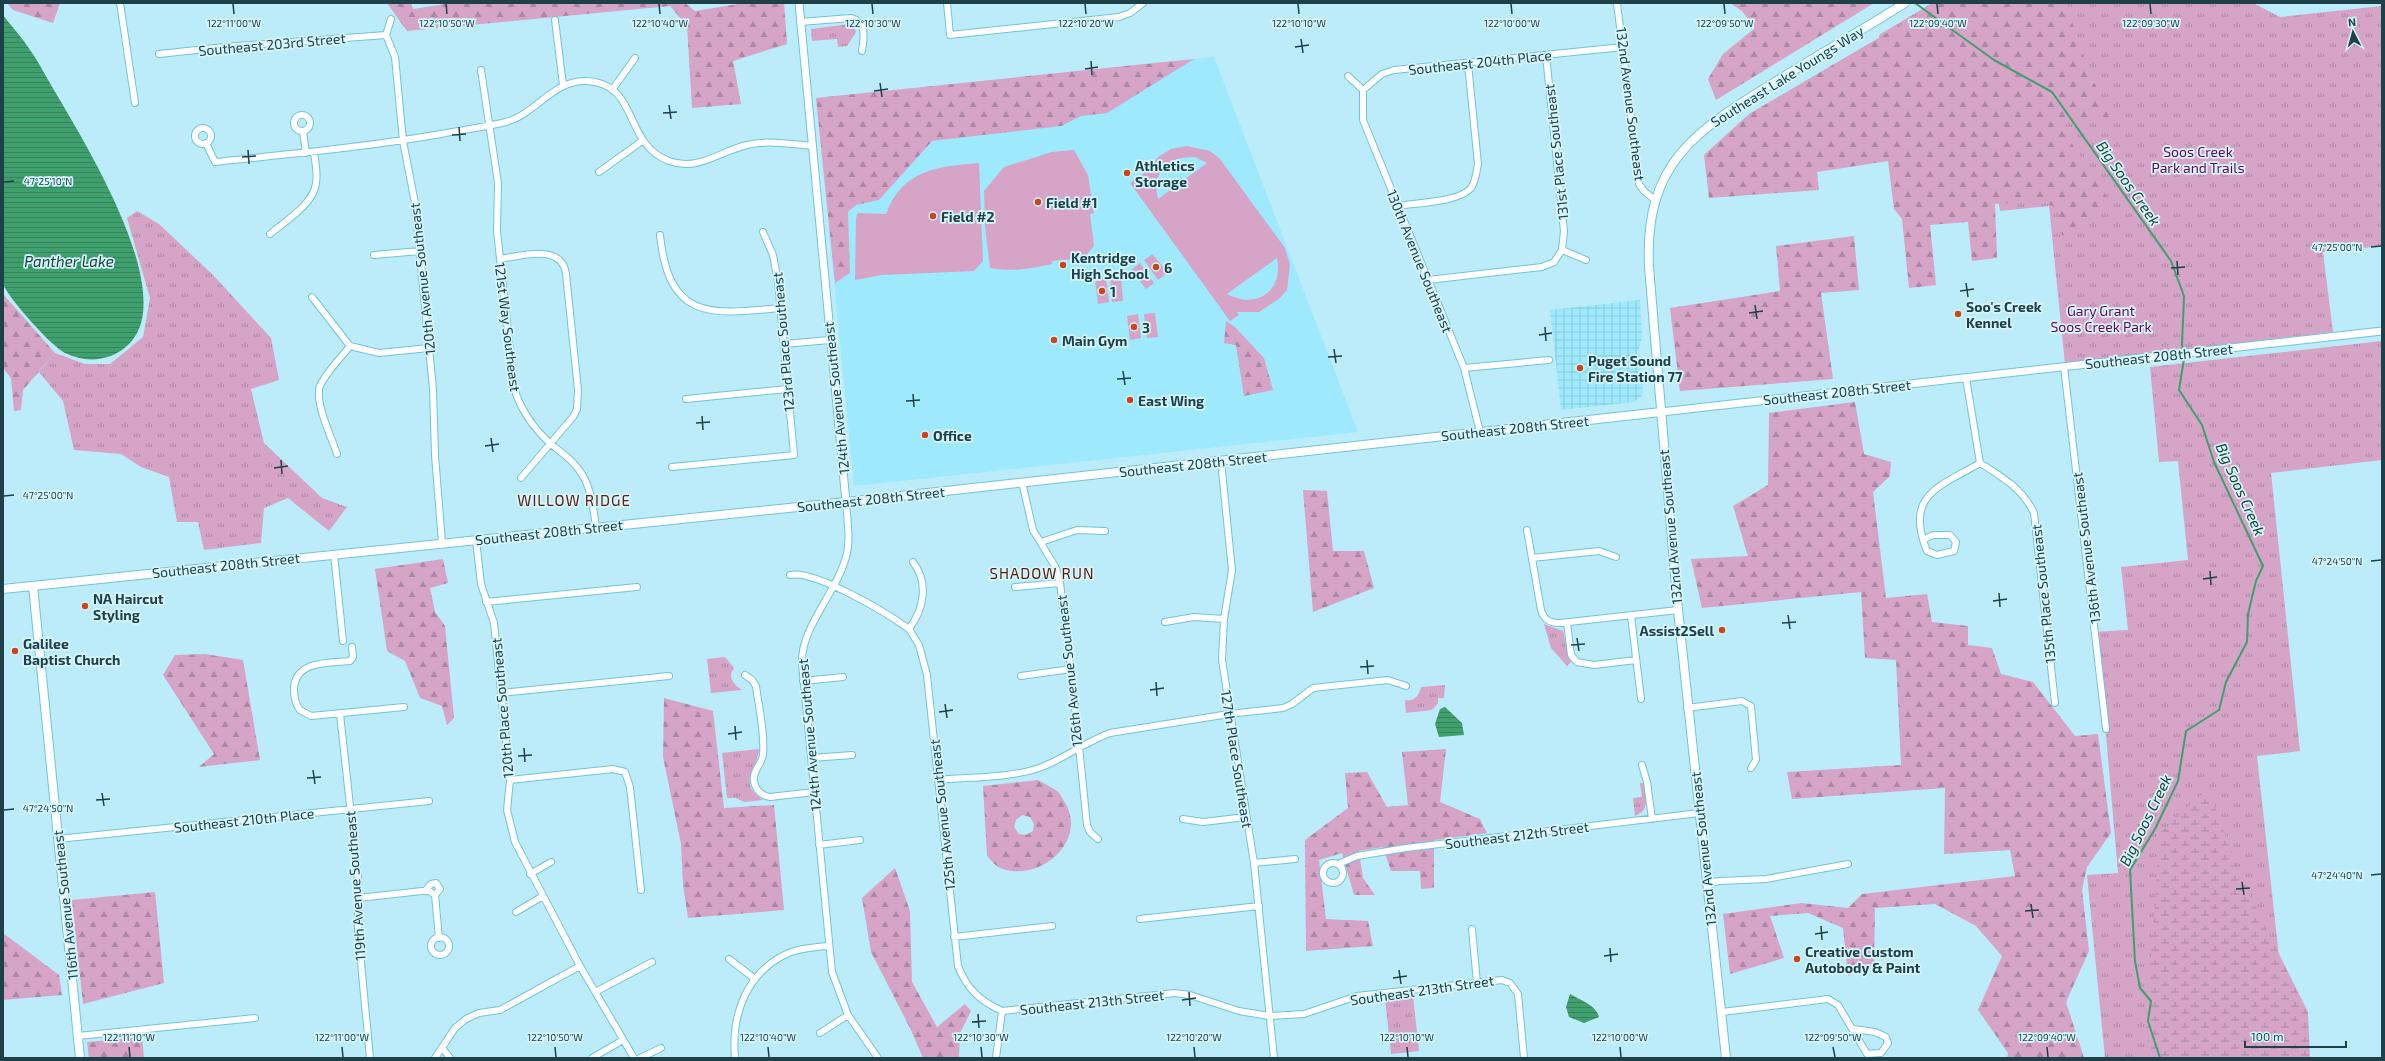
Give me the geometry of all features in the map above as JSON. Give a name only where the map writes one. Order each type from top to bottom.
[{"type":"main road","name":"Southeast Lake Youngs Way","points":[[1656,201],[1662,183],[1682,151],[1712,122],[1905,3]]},
{"type":"main road","name":"132nd Avenue Southeast","points":[[1656,201],[1650,223],[1648,240],[1661,412],[1687,708],[1726,1058]]},
{"type":"main road","name":"Southeast 208th Street","points":[[3,589],[846,502],[1661,412]]},
{"type":"main road","name":"116th Avenue Southeast","points":[[33,586],[80,1058]]},
{"type":"street","points":[[120,3],[135,103]]},
{"type":"street","name":"124th Avenue Southeast","points":[[799,3],[848,529],[847,555],[834,586],[804,647],[802,659],[828,946],[835,985],[848,1015],[878,1058]]},
{"type":"street","points":[[947,3],[950,35],[1119,17],[1135,11],[1143,3]]},
{"type":"street","name":"132nd Avenue Southeast","points":[[1617,3],[1639,184],[1644,191],[1656,201]]},
{"type":"street","points":[[800,22],[851,18],[857,19],[862,23],[864,33],[862,51]]},
{"type":"street","points":[[386,35],[391,19]]},
{"type":"street","points":[[555,20],[563,85]]},
{"type":"street","name":"Southeast 203rd Street","points":[[159,54],[224,47],[386,35]]},
{"type":"street","name":"120th Avenue Southeast","points":[[386,35],[395,57],[403,141],[415,203],[434,404],[434,455],[442,544]]},
{"type":"street","name":"Southeast 204th Place","points":[[1363,90],[1382,74],[1394,70],[1468,64],[1623,47]]},
{"type":"street","name":"131st Place Southeast","points":[[1546,55],[1564,231],[1562,250]]},
{"type":"street","points":[[612,90],[635,58]]},
{"type":"street","points":[[1398,206],[1460,196],[1471,188],[1476,178],[1478,164],[1468,64]]},
{"type":"street","name":"121st Way Southeast","points":[[481,70],[498,183],[497,231],[514,388],[519,402],[529,421],[550,443],[577,467],[586,481],[592,500],[596,527]]},
{"type":"street","points":[[1348,76],[1363,90]]},
{"type":"street","points":[[206,143],[215,162],[403,141],[513,120],[527,113],[563,85],[577,81],[592,82],[612,90],[628,107],[642,141],[661,157],[687,164],[706,161],[748,144],[765,142],[813,146]]},
{"type":"street","name":"130th Avenue Southeast","points":[[1363,90],[1363,120],[1464,368],[1480,432]]},
{"type":"street","points":[[303,131],[306,153]]},
{"type":"street","points":[[599,172],[642,141]]},
{"type":"street","points":[[270,234],[306,202],[314,190],[316,176],[314,152]]},
{"type":"street","name":"123rd Place Southeast","points":[[672,467],[794,455],[775,261],[762,232]]},
{"type":"street","points":[[660,235],[662,258],[668,275],[680,293],[688,301],[711,312],[723,313],[780,308]]},
{"type":"street","points":[[1428,280],[1542,267],[1554,262],[1562,250],[1586,260]]},
{"type":"street","points":[[374,255],[420,251]]},
{"type":"street","points":[[500,259],[541,254],[556,256],[566,269],[578,390],[576,413],[521,478]]},
{"type":"street","points":[[312,297],[350,346],[379,353],[429,348]]},
{"type":"street","name":"Southeast 208th Street","points":[[1661,412],[2382,331]]},
{"type":"street","points":[[784,344],[830,340]]},
{"type":"street","points":[[337,454],[320,405],[318,392],[322,383],[350,346]]},
{"type":"street","points":[[1464,368],[1549,360]]},
{"type":"street","name":"136th Avenue Southeast","points":[[2064,367],[2106,729]]},
{"type":"street","points":[[1923,540],[1933,535],[1947,534],[1954,538],[1956,546],[1949,553],[1932,554],[1927,550],[1923,540],[1920,515],[1925,497],[1980,463],[1966,378]]},
{"type":"street","points":[[686,399],[787,389]]},
{"type":"street","name":"127th Place Southeast","points":[[1221,461],[1232,570],[1224,619],[1222,660],[1229,714],[1254,863],[1274,1058]]},
{"type":"street","name":"135th Place Southeast","points":[[1980,463],[2008,480],[2028,501],[2034,512],[2055,703]]},
{"type":"street","name":"126th Avenue Southeast","points":[[1022,482],[1028,514],[1033,530],[1056,568],[1060,583],[1071,669],[1087,825],[1090,832],[1098,839]]},
{"type":"street","points":[[1041,542],[1077,530],[1106,531]]},
{"type":"street","points":[[1527,530],[1541,610],[1546,620],[1556,623],[1567,623],[1678,610]]},
{"type":"street","name":"120th Place Southeast","points":[[476,540],[481,584],[494,623],[510,780],[507,810],[515,842],[530,874],[580,966],[597,991],[634,1058]]},
{"type":"street","points":[[1532,558],[1599,551],[1616,557]]},
{"type":"street","points":[[334,554],[343,641]]},
{"type":"street","points":[[790,575],[808,576],[834,586],[909,629],[919,613],[923,599],[920,574],[913,562]]},
{"type":"street","points":[[1015,587],[1060,583]]},
{"type":"street","points":[[486,602],[637,588]]},
{"type":"street","points":[[1631,616],[1641,700]]},
{"type":"street","points":[[1165,622],[1194,618],[1224,619]]},
{"type":"street","points":[[1567,623],[1571,655],[1577,662],[1594,665],[1636,660]]},
{"type":"street","name":"125th Avenue Southeast","points":[[909,629],[919,645],[926,668],[958,966],[964,980],[982,1001],[1002,1011]]},
{"type":"street","points":[[352,647],[353,657],[350,661],[310,665],[304,668],[296,679],[295,700],[303,713],[315,716],[404,706]]},
{"type":"street","points":[[1021,676],[1071,669]]},
{"type":"street","points":[[745,675],[752,680],[756,686],[763,745],[763,758],[754,774],[754,782],[761,794],[770,796],[814,792]]},
{"type":"street","points":[[501,693],[669,676]]},
{"type":"street","points":[[804,680],[843,677]]},
{"type":"street","points":[[938,780],[1018,773],[1038,768],[1078,747],[1110,733],[1229,714],[1283,708],[1292,704],[1304,693],[1320,687],[1388,680],[1406,686]]},
{"type":"street","points":[[1687,708],[1742,702],[1751,706],[1756,760],[1751,768]]},
{"type":"street","name":"119th Avenue Southeast","points":[[340,714],[358,898],[358,930],[370,1058]]},
{"type":"street","points":[[811,758],[852,754]]},
{"type":"street","points":[[1642,765],[1647,782],[1652,819]]},
{"type":"street","points":[[510,780],[613,769],[626,773],[630,790],[641,890]]},
{"type":"street","name":"Southeast 210th Place","points":[[58,839],[429,801]]},
{"type":"street","name":"Southeast 212th Street","points":[[1338,864],[1357,856],[1406,848],[1699,813]]},
{"type":"street","points":[[1183,819],[1203,822],[1246,817]]},
{"type":"street","points":[[819,845],[860,840]]},
{"type":"street","points":[[1254,863],[1295,859]]},
{"type":"street","points":[[530,874],[551,862]]},
{"type":"street","points":[[1706,883],[1720,880],[1766,879],[1848,864]]},
{"type":"street","points":[[425,891],[431,884],[436,883],[440,889],[435,895],[439,938]]},
{"type":"street","points":[[358,898],[425,891],[435,895]]},
{"type":"street","points":[[516,912],[543,896]]},
{"type":"street","points":[[1140,918],[1259,906]]},
{"type":"street","points":[[954,937],[1052,926]]},
{"type":"street","points":[[1472,929],[1477,983]]},
{"type":"street","points":[[735,1058],[734,1037],[736,1018],[744,996],[754,979],[781,957],[804,948],[828,946]]},
{"type":"street","points":[[729,959],[754,979]]},
{"type":"street","points":[[597,991],[652,962]]},
{"type":"street","points":[[435,1058],[443,1050],[451,1033],[466,1019],[505,1008],[580,966]]},
{"type":"street","name":"Southeast 213th Street","points":[[1002,1011],[1175,993],[1190,995],[1239,1011],[1269,1016],[1304,1014],[1357,996],[1502,980],[1510,983],[1518,994],[1524,1058]]},
{"type":"street","points":[[1722,1012],[1828,1000],[1838,1005],[1854,1029],[1867,1054],[1881,1052],[1888,1043],[1886,1037],[1875,1032],[1854,1029]]},
{"type":"street","points":[[996,1058],[1002,1011]]},
{"type":"street","points":[[820,1033],[848,1015]]},
{"type":"street","points":[[78,1036],[255,1018]]},
{"type":"street","points":[[592,1058],[623,1040]]},
{"type":"street","points":[[640,1058],[661,1048]]},
{"type":"street","points":[[443,1050],[450,1058]]},
{"type":"shaded area","name":"Kentridge High School","points":[[1214,57],[1358,432],[854,486],[816,98]]},
{"type":"shaded area","points":[[1640,300],[1642,337],[1639,349],[1643,394],[1641,397],[1634,402],[1561,410],[1550,310]]},
{"type":"green space","points":[[7,3],[60,3],[53,23],[13,10]]},
{"type":"green space","points":[[387,3],[411,3],[413,9],[451,3],[685,3],[695,11],[744,3],[784,3],[787,44],[733,61],[741,104],[692,108],[687,26],[670,6],[407,31]]},
{"type":"green space","points":[[1730,3],[1874,3],[1716,100],[1708,79],[1723,54],[1755,28],[1742,11]]},
{"type":"green space","name":"Soos Creek Park and Trails","points":[[1932,3],[2253,3],[2280,17],[2382,6],[2382,246],[2323,252],[2333,332],[2065,364],[2049,206],[2000,211],[1989,112],[1882,53],[1879,35]]},
{"type":"green space","points":[[1938,3],[2066,3],[2085,62],[2109,117],[2057,121],[2111,203],[2062,236],[2059,209],[2041,201],[1995,204],[1997,258],[1972,261],[1968,222],[1930,225],[1936,285],[1909,288],[1902,219],[1894,209],[1888,161],[1817,172],[1819,190],[1709,198],[1704,155],[1749,114]]},
{"type":"green space","points":[[849,24],[854,26],[856,32],[847,46],[838,47],[837,39],[812,41],[811,29]]},
{"type":"green space","points":[[1194,59],[1107,113],[1081,116],[1061,126],[932,141],[879,200],[856,205],[848,212],[850,273],[835,283],[816,98]]},
{"type":"green space","points":[[1187,146],[1210,151],[1220,159],[1285,248],[1290,265],[1287,290],[1279,299],[1259,312],[1237,312],[1239,315],[1230,321],[1130,183],[1147,171],[1158,157],[1171,149]],"holes":[[[1195,157],[1207,163],[1158,199],[1157,181],[1164,168],[1169,163],[1177,159]],[[1277,258],[1278,270],[1276,280],[1272,288],[1266,294],[1248,300],[1227,294]]]},
{"type":"green space","name":"Field #1","points":[[1074,150],[1088,175],[1094,213],[1090,214],[1094,246],[1084,258],[1052,261],[1052,264],[1021,269],[1006,270],[990,268],[985,226],[984,191],[1004,167],[1052,152]]},
{"type":"green space","name":"Field #2","points":[[979,163],[983,261],[974,271],[882,275],[855,280],[856,218],[858,213],[886,214],[893,199],[902,188],[912,179],[923,173],[949,166]]},
{"type":"green space","points":[[137,211],[159,224],[213,275],[271,338],[279,380],[251,389],[264,443],[322,498],[347,507],[329,531],[288,498],[264,508],[261,543],[204,550],[198,522],[177,522],[169,477],[141,467],[121,454],[74,450],[63,401],[39,372],[55,353],[85,364],[110,364],[143,337],[150,298],[127,218]]},
{"type":"green space","points":[[1854,236],[1859,290],[1821,293],[1833,379],[1680,391],[1670,308],[1780,291],[1776,246]]},
{"type":"green space","name":"6","points":[[1153,254],[1167,273],[1158,280],[1144,260]]},
{"type":"green space","points":[[1140,263],[1154,283],[1146,289],[1131,270]]},
{"type":"green space","points":[[1121,277],[1123,301],[1112,302],[1110,278]]},
{"type":"green space","name":"1","points":[[1106,278],[1109,302],[1098,304],[1095,280]]},
{"type":"green space","points":[[3,294],[55,353],[23,390],[21,410],[14,411],[11,378],[3,368]]},
{"type":"green space","points":[[1155,313],[1158,337],[1147,338],[1144,314]]},
{"type":"green space","name":"3","points":[[1138,314],[1141,338],[1130,340],[1127,316]]},
{"type":"green space","points":[[1226,321],[1235,327],[1264,358],[1273,390],[1244,396],[1236,345],[1224,343]]},
{"type":"green space","points":[[2382,341],[2382,460],[2271,473],[2300,751],[2257,756],[2279,957],[2199,1058],[2105,1058],[2087,875],[2118,873],[2105,724],[2093,632],[2128,630],[2121,567],[2188,560],[2178,461],[2159,462],[2150,367]]},
{"type":"green space","points":[[1855,402],[1864,454],[1891,462],[1890,476],[1873,492],[1886,598],[1927,594],[1932,622],[1968,626],[1968,645],[1992,648],[2001,674],[2033,682],[2075,736],[2098,734],[2111,833],[2087,867],[2082,890],[2089,951],[2066,1002],[2084,1058],[2007,1058],[2008,1053],[1978,1010],[2002,956],[1976,926],[1935,904],[1875,908],[1874,965],[1848,976],[1843,928],[1808,913],[1770,916],[1784,958],[1730,974],[1723,914],[1801,903],[1848,908],[1862,894],[2015,876],[2010,850],[1944,854],[1945,788],[1792,799],[1787,772],[1901,765],[1896,660],[1865,658],[1861,592],[1702,608],[1691,559],[1748,556],[1733,506],[1768,485],[1769,413]]},
{"type":"green space","points":[[1303,490],[1327,491],[1333,551],[1364,551],[1374,588],[1313,612]]},
{"type":"green space","points":[[443,559],[448,583],[430,588],[435,612],[445,626],[454,718],[447,725],[442,706],[420,698],[405,661],[387,651],[375,569]]},
{"type":"green space","points":[[1544,624],[1563,631],[1568,656],[1571,662],[1567,666],[1551,648]]},
{"type":"green space","points":[[205,654],[243,660],[260,760],[199,767],[214,754],[163,675],[175,655]]},
{"type":"green space","points":[[725,657],[734,668],[731,675],[732,680],[736,686],[742,690],[711,693],[707,659]]},
{"type":"green space","points":[[1445,685],[1444,698],[1438,698],[1438,703],[1432,710],[1406,713],[1405,700],[1416,698],[1421,687]]},
{"type":"green space","points":[[664,698],[713,711],[724,808],[774,805],[784,910],[688,918],[683,885],[681,844],[663,757]]},
{"type":"green space","points":[[759,749],[758,756],[750,776],[750,781],[751,787],[755,794],[763,800],[744,802],[736,798],[727,798],[722,753]]},
{"type":"green space","points":[[1446,749],[1440,802],[1480,819],[1487,833],[1434,840],[1434,888],[1421,889],[1420,871],[1391,871],[1383,847],[1359,851],[1363,878],[1375,895],[1354,895],[1342,853],[1319,860],[1326,919],[1368,921],[1373,946],[1306,951],[1305,840],[1348,808],[1345,773],[1367,772],[1387,807],[1408,805],[1402,752]]},
{"type":"green space","points":[[1038,780],[1058,792],[1070,815],[1070,829],[1066,843],[1058,854],[1046,863],[1032,869],[1018,871],[1001,868],[994,864],[987,856],[983,786]],"holes":[[[1022,815],[1030,817],[1034,824],[1033,831],[1026,835],[1019,834],[1014,827],[1016,820]]]},
{"type":"green space","points":[[1640,783],[1644,783],[1646,803],[1643,810],[1635,816],[1633,798],[1642,797]]},
{"type":"green space","points":[[2208,789],[2242,880],[2308,1012],[2310,1058],[2150,1058],[2146,1024],[2160,833]]},
{"type":"green space","points":[[895,868],[910,911],[912,982],[937,1027],[965,1004],[971,1011],[960,1033],[959,1058],[923,1058],[910,1028],[871,952],[862,898]]},
{"type":"green space","points":[[155,892],[164,983],[83,1004],[72,900]]},
{"type":"green space","points":[[3,933],[59,975],[62,995],[3,1000]]},
{"type":"green space","points":[[1413,996],[1419,1051],[1391,1054],[1385,999]]},
{"type":"green space","points":[[1409,1034],[1410,1045],[1395,1046],[1394,1035]]},
{"type":"green space","points":[[142,1037],[144,1058],[89,1058],[87,1042]]},
{"type":"water","name":"Panther Lake","points":[[3,15],[36,59],[100,171],[127,231],[137,260],[143,288],[143,313],[140,327],[134,338],[126,347],[115,354],[104,358],[78,358],[59,349],[22,311],[3,284]]},
{"type":"water","points":[[1445,707],[1462,723],[1464,735],[1439,737],[1435,724],[1440,709]]},
{"type":"water","points":[[1570,994],[1595,1009],[1599,1017],[1584,1023],[1569,1017],[1566,1007]]},
{"type":"waterway","name":"Big Soos Creek","points":[[1915,3],[1994,60],[2052,92],[2171,261],[2184,296],[2182,344],[2184,359],[2179,390],[2202,425],[2214,462],[2263,566],[2256,581],[2248,614],[2247,642],[2226,682],[2219,710],[2186,731],[2178,781],[2155,829],[2130,870],[2135,961],[2140,988],[2151,1001],[2148,1021],[2160,1058]]},
{"type":"place","name":"Athletics Storage","points":[[1127,173]]},
{"type":"place","name":"Field #1","points":[[1038,202]]},
{"type":"place","name":"Field #2","points":[[933,216]]},
{"type":"place","name":"Kentridge High School","points":[[1063,265]]},
{"type":"place","name":"6","points":[[1156,267]]},
{"type":"place","name":"1","points":[[1102,291]]},
{"type":"place","name":"Soo's Creek Kennel","points":[[1958,314]]},
{"type":"place","name":"3","points":[[1134,327]]},
{"type":"place","name":"Main Gym","points":[[1054,340]]},
{"type":"place","name":"Puget Sound Fire Station 77","points":[[1580,368]]},
{"type":"place","name":"East Wing","points":[[1130,400]]},
{"type":"place","name":"Office","points":[[925,435]]},
{"type":"place","name":"NA Haircut Styling","points":[[85,606]]},
{"type":"place","name":"Assist2Sell","points":[[1722,630]]},
{"type":"place","name":"Galilee Baptist Church","points":[[15,651]]},
{"type":"place","name":"Creative Custom Autobody & Paint","points":[[1797,959]]},
{"type":"district","name":"WILLOW RIDGE","points":[[574,500]]},
{"type":"district","name":"SHADOW RUN","points":[[1042,573]]},
{"type":"park label","name":"Gary Grant Soos Creek Park","points":[[2101,318]]}]
